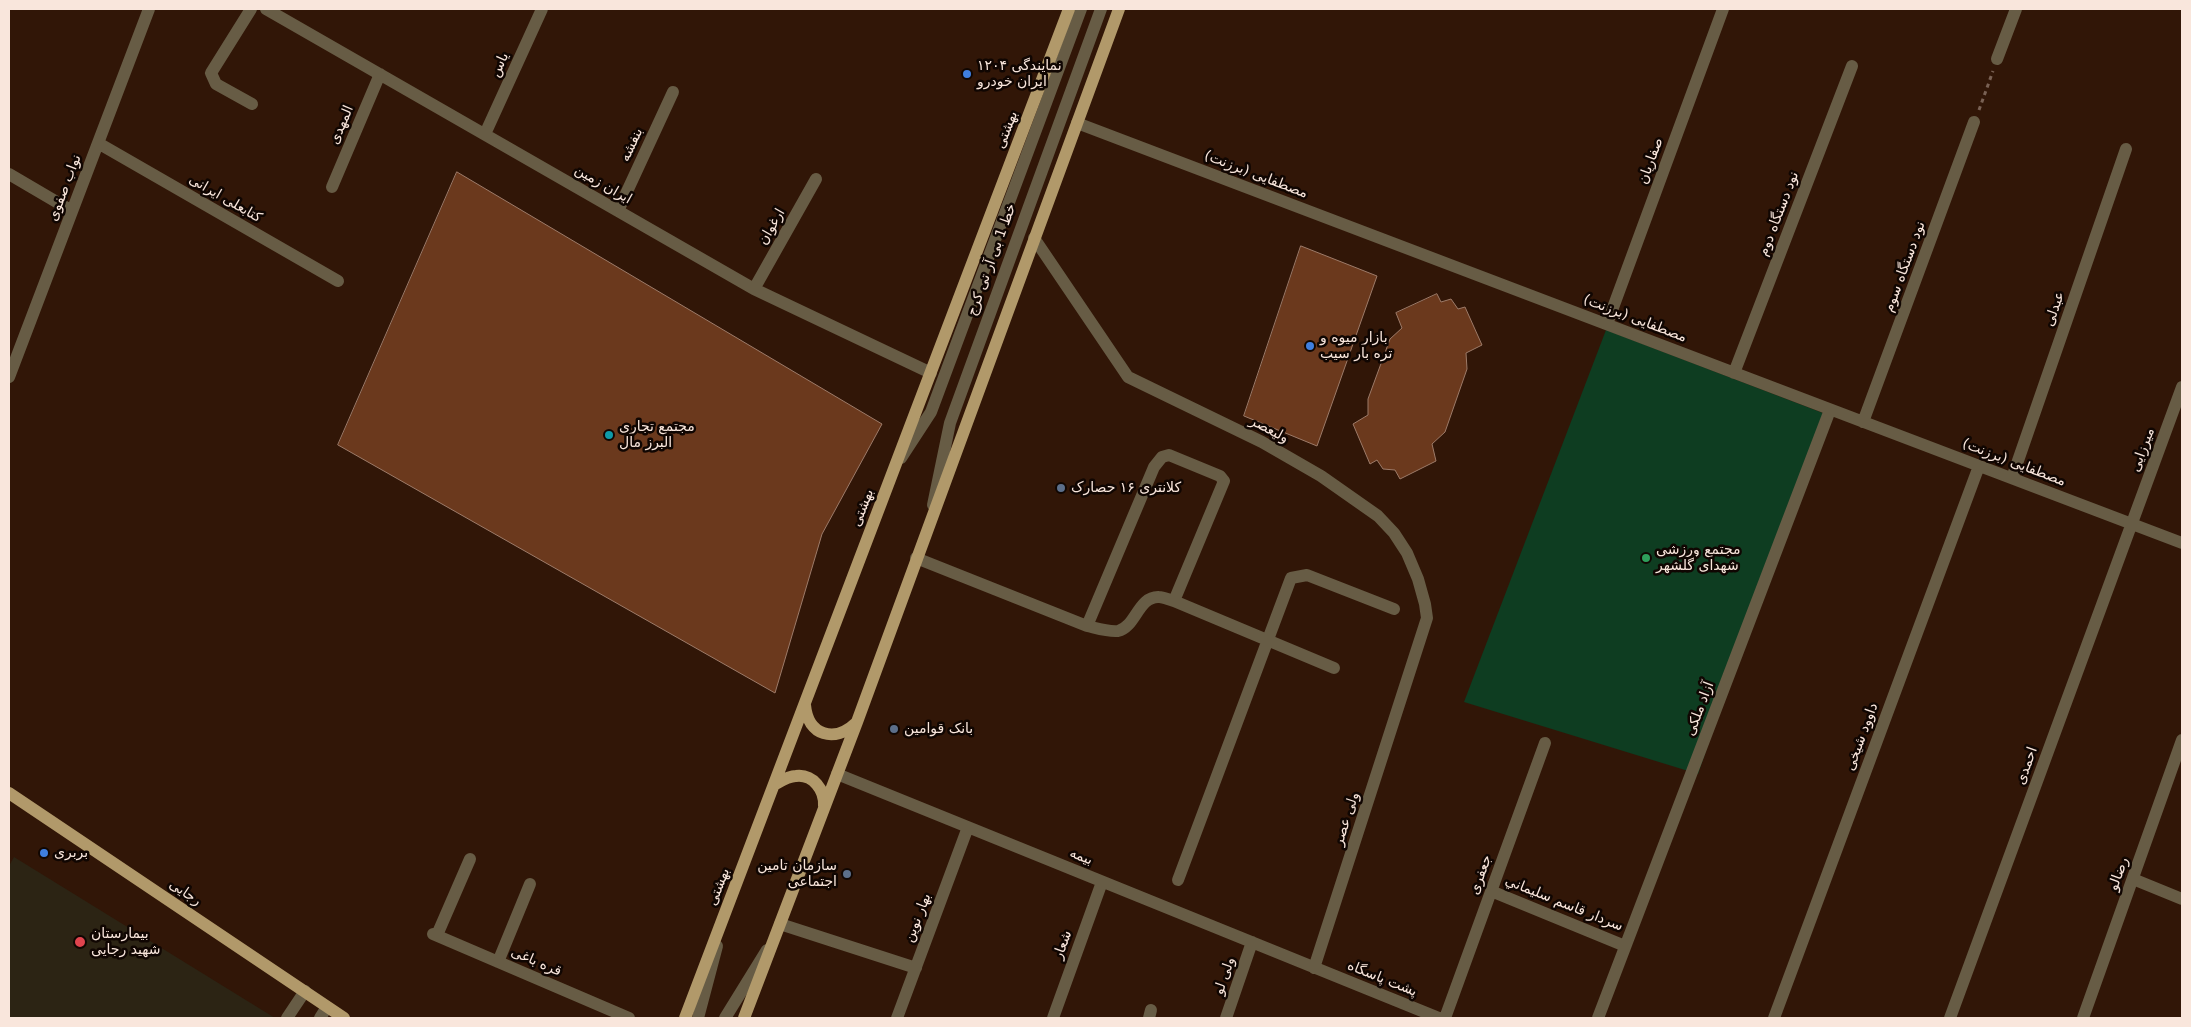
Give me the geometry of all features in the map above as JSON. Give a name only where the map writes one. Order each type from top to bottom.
[{"type":"main road","name":"بهشتی","points":[[685,1018],[1069,9]]},
{"type":"main road","points":[[744,1018],[857,722],[1119,9]]},
{"type":"main road","points":[[805,706],[809,722],[821,733],[838,734],[857,722]]},
{"type":"main road","points":[[774,785],[788,777],[796,776],[812,780],[823,792],[824,809]]},
{"type":"main road","name":"رجایی","points":[[9,793],[344,1018]]},
{"type":"street","name":"نواب صفوی","points":[[9,377],[149,9]]},
{"type":"street","points":[[252,9],[211,73],[216,84],[252,104]]},
{"type":"street","name":"ایران زمین","points":[[266,9],[754,288],[931,373]]},
{"type":"street","name":"یاس","points":[[485,134],[542,9]]},
{"type":"street","name":"خط 1 بی آر تی کرج","points":[[895,466],[931,412],[1081,9]]},
{"type":"street","name":"خط 1 بی آر تی کرج","points":[[928,527],[950,423],[1101,9]]},
{"type":"street","name":"صفاریان","points":[[1607,324],[1723,9]]},
{"type":"street","points":[[1997,59],[2016,9]]},
{"type":"street","name":"نود دستگاه دوم","points":[[1734,373],[1852,66]]},
{"type":"street","name":"المهدی","points":[[332,187],[380,74]]},
{"type":"street","name":"بنفشه","points":[[618,211],[673,92]]},
{"type":"street","name":"نود دستگاه سوم","points":[[1863,422],[1974,122]]},
{"type":"street","name":"مصطفایی (برزنت)","points":[[1077,123],[2182,543]]},
{"type":"street","name":"کتابعلی ایرانی","points":[[98,143],[338,282]]},
{"type":"street","name":"عبدلی","points":[[2012,478],[2126,149]]},
{"type":"street","points":[[9,174],[72,212]]},
{"type":"street","name":"ارغوان","points":[[754,288],[816,180]]},
{"type":"street","name":"ولیعصر","points":[[1034,238],[1128,377],[1262,442],[1321,476],[1378,516],[1394,533],[1407,553],[1418,579],[1427,618],[1408,680]]},
{"type":"street","name":"میرزایی","points":[[2132,524],[2182,387]]},
{"type":"street","name":"آزاد ملکی","points":[[1598,1018],[1830,410]]},
{"type":"street","points":[[1086,626],[1154,467],[1162,457],[1169,455],[1220,476],[1224,481],[1174,601]]},
{"type":"street","name":"داوود شیخی","points":[[1774,1018],[1979,466]]},
{"type":"street","name":"احمدی","points":[[1950,1018],[2132,524]]},
{"type":"street","points":[[916,558],[1086,626],[1106,630],[1119,630],[1127,626],[1147,599],[1158,597],[1174,601],[1334,668]]},
{"type":"street","points":[[1178,880],[1291,578],[1307,575],[1394,609]]},
{"type":"street","name":"ولی عصر","points":[[1314,968],[1408,680]]},
{"type":"street","name":"رضالو","points":[[2083,1018],[2182,740]]},
{"type":"street","name":"جعفری","points":[[1445,1018],[1545,743]]},
{"type":"street","name":"بیمه","points":[[837,774],[1314,968]]},
{"type":"street","name":"بهار نوین","points":[[897,1018],[968,827]]},
{"type":"street","name":"قره باغی","points":[[470,859],[435,935],[628,1018]]},
{"type":"street","points":[[2133,879],[2182,899]]},
{"type":"street","name":"شعار","points":[[1053,1018],[1102,882]]},
{"type":"street","points":[[498,962],[530,884]]},
{"type":"street","name":"سردار قاسم سليماني","points":[[1491,891],[1625,946]]},
{"type":"street","points":[[698,1018],[726,910]]},
{"type":"street","points":[[780,924],[916,968]]},
{"type":"street","points":[[725,1018],[774,939]]},
{"type":"street","name":"ولی لو","points":[[1226,1018],[1252,942]]},
{"type":"street","name":"پشت پاسگاه","points":[[1314,968],[1438,1018]]},
{"type":"street","points":[[287,1018],[304,991]]},
{"type":"street","points":[[320,1018],[327,1007]]},
{"type":"path","points":[[1974,122],[1997,59]]},
{"type":"shaded area","name":"بیمارستان شهید رجایی","points":[[14,857],[275,1018],[9,1018],[9,866]]},
{"type":"green space","name":"مجتمع ورزشی شهدای گلشهر","points":[[1606,330],[1823,413],[1698,774],[1464,702]]},
{"type":"building","name":"مجتمع تجاری البرز مال","points":[[457,172],[882,424],[822,534],[775,693],[338,445]]},
{"type":"building","name":"بازار میوه و تره بار سیب","points":[[1301,246],[1377,276],[1317,446],[1244,416]]},
{"type":"building","points":[[1437,294],[1441,302],[1451,299],[1458,309],[1465,307],[1482,345],[1466,353],[1467,369],[1445,432],[1432,444],[1436,461],[1400,479],[1395,470],[1383,469],[1377,460],[1370,464],[1353,424],[1368,415],[1368,399],[1390,339],[1402,328],[1396,313]]},
{"type":"place","name":"۱۲۰۴ نمایندگی ایران خودرو","points":[[967,74]]},
{"type":"place","name":"بازار میوه و تره بار سیب","points":[[1310,346]]},
{"type":"place","name":"مجتمع تجاری البرز مال","points":[[609,435]]},
{"type":"place","name":"کلانتری ۱۶ حصارک","points":[[1061,488]]},
{"type":"place","name":"مجتمع ورزشی شهدای گلشهر","points":[[1646,558]]},
{"type":"place","name":"بانک قوامین","points":[[894,729]]},
{"type":"place","name":"بربری","points":[[44,853]]},
{"type":"place","name":"سازمان تامین اجتماعی","points":[[847,874]]},
{"type":"place","name":"بیمارستان شهید رجایی","points":[[80,942]]}]
